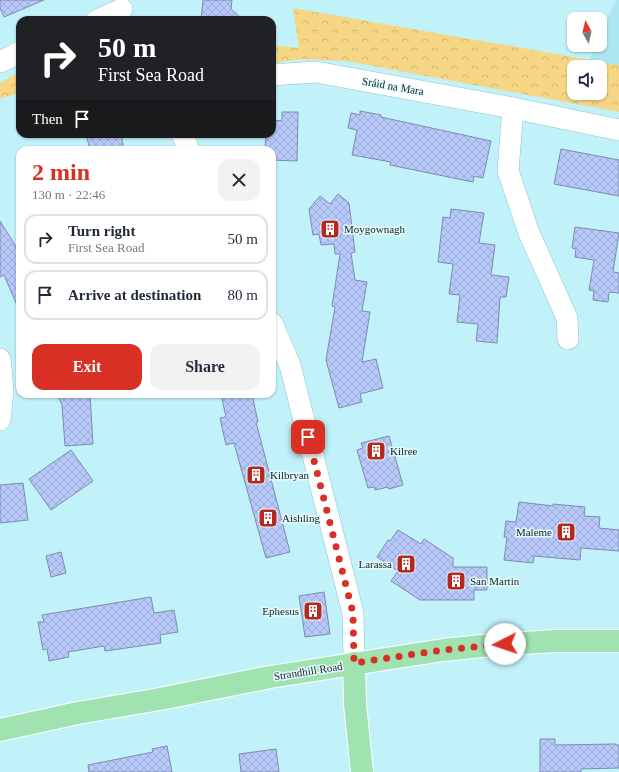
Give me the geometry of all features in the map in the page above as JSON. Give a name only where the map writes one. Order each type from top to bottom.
[{"type":"main road","name":"Strandhill Road","points":[[0,730],[78,713],[160,699],[270,677],[443,650],[556,641],[619,641]]},
{"type":"main road","points":[[354,663],[355,704],[362,772]]},
{"type":"street","points":[[107,16],[122,10]]},
{"type":"street","points":[[0,62],[16,54]]},
{"type":"street","name":"Sráid na Mara","points":[[276,75],[316,72],[513,108],[619,130]]},
{"type":"street","points":[[513,108],[508,171],[529,233],[567,318],[568,339]]},
{"type":"street","points":[[276,332],[290,364],[352,606],[354,621],[354,663]]},
{"type":"street","points":[[0,360],[3,390],[0,420]]},
{"type":"shaded area","points":[[616,0],[619,0],[619,65],[607,63],[607,60],[589,60],[592,52],[607,52],[607,19]]},
{"type":"green space","points":[[293,8],[590,60],[567,60],[567,100],[607,100],[607,63],[619,65],[619,112],[346,61],[302,59],[276,62],[276,45],[299,48]]},
{"type":"green space","points":[[16,74],[16,94],[0,98],[0,83]]},
{"type":"building","points":[[0,0],[44,0],[4,17],[0,8]]},
{"type":"building","points":[[203,0],[232,0],[231,9],[239,16],[201,16]]},
{"type":"building","points":[[360,111],[491,141],[483,178],[474,176],[473,182],[390,165],[391,162],[352,155],[357,130],[348,128],[351,113],[360,115]]},
{"type":"building","points":[[282,112],[298,112],[297,161],[276,160],[276,146],[265,146],[266,138],[276,138],[276,120],[282,121]]},
{"type":"building","points":[[87,138],[122,138],[123,146],[89,146]]},
{"type":"building","points":[[561,149],[619,160],[619,196],[554,184]]},
{"type":"building","points":[[338,194],[349,203],[355,252],[351,253],[355,280],[367,282],[362,311],[370,312],[362,362],[376,359],[383,388],[360,394],[362,402],[339,408],[326,360],[335,307],[332,306],[340,254],[335,254],[334,244],[321,245],[319,234],[313,235],[309,209],[320,196],[330,204]]},
{"type":"building","points":[[451,209],[484,213],[479,243],[495,245],[491,275],[509,277],[506,297],[500,297],[497,343],[476,341],[478,324],[457,322],[460,295],[449,294],[453,264],[438,262],[443,217],[450,218]]},
{"type":"building","points":[[0,221],[16,247],[16,303],[4,275],[0,277]]},
{"type":"building","points":[[575,227],[619,233],[613,272],[619,273],[619,293],[609,292],[608,302],[593,300],[594,291],[589,290],[594,260],[575,257],[576,249],[572,248]]},
{"type":"building","points":[[59,398],[90,398],[93,444],[65,446],[62,405]]},
{"type":"building","points":[[222,398],[253,398],[258,422],[256,422],[290,552],[266,558],[234,443],[226,445],[220,418],[226,417]]},
{"type":"building","points":[[389,436],[403,485],[389,489],[388,487],[375,490],[374,487],[368,488],[357,450],[363,448],[361,443]]},
{"type":"building","points":[[71,450],[93,481],[51,510],[29,479]]},
{"type":"building","points":[[23,483],[28,520],[0,523],[0,485]]},
{"type":"building","points":[[519,502],[553,506],[553,504],[585,507],[584,516],[600,517],[599,528],[619,530],[619,551],[581,548],[580,560],[534,556],[533,563],[504,560],[507,537],[504,537],[506,521],[516,522]]},
{"type":"building","points":[[398,530],[421,544],[424,539],[453,558],[453,567],[487,567],[487,590],[474,590],[474,600],[420,600],[391,581],[398,571],[377,557],[388,540],[390,541]]},
{"type":"building","points":[[61,552],[66,573],[51,577],[46,556]]},
{"type":"building","name":"Ephesus","points":[[324,592],[330,634],[305,637],[299,596]]},
{"type":"building","points":[[151,597],[154,613],[174,610],[178,632],[160,635],[161,643],[105,651],[104,646],[68,652],[69,657],[49,661],[47,649],[43,650],[38,622],[44,622],[42,615]]},
{"type":"building","points":[[540,739],[555,739],[555,745],[619,745],[619,768],[581,769],[581,772],[540,772]]},
{"type":"building","points":[[167,746],[172,772],[89,772],[88,765],[153,752],[152,749]]},
{"type":"building","points":[[276,749],[279,772],[241,772],[239,754]]},
{"type":"place","name":"Moygownagh","points":[[330,229]]},
{"type":"place","name":"Kilree","points":[[376,451]]},
{"type":"place","name":"Kilbryan","points":[[256,475]]},
{"type":"place","name":"Aishling","points":[[268,518]]},
{"type":"place","name":"Maleme","points":[[566,532]]},
{"type":"place","name":"Larassa","points":[[406,564]]},
{"type":"place","name":"San Martin","points":[[456,581]]},
{"type":"place","name":"Ephesus","points":[[313,611]]},
{"type":"route","points":[[308,437],[353,613],[354,663],[443,650],[505,644]]}]
